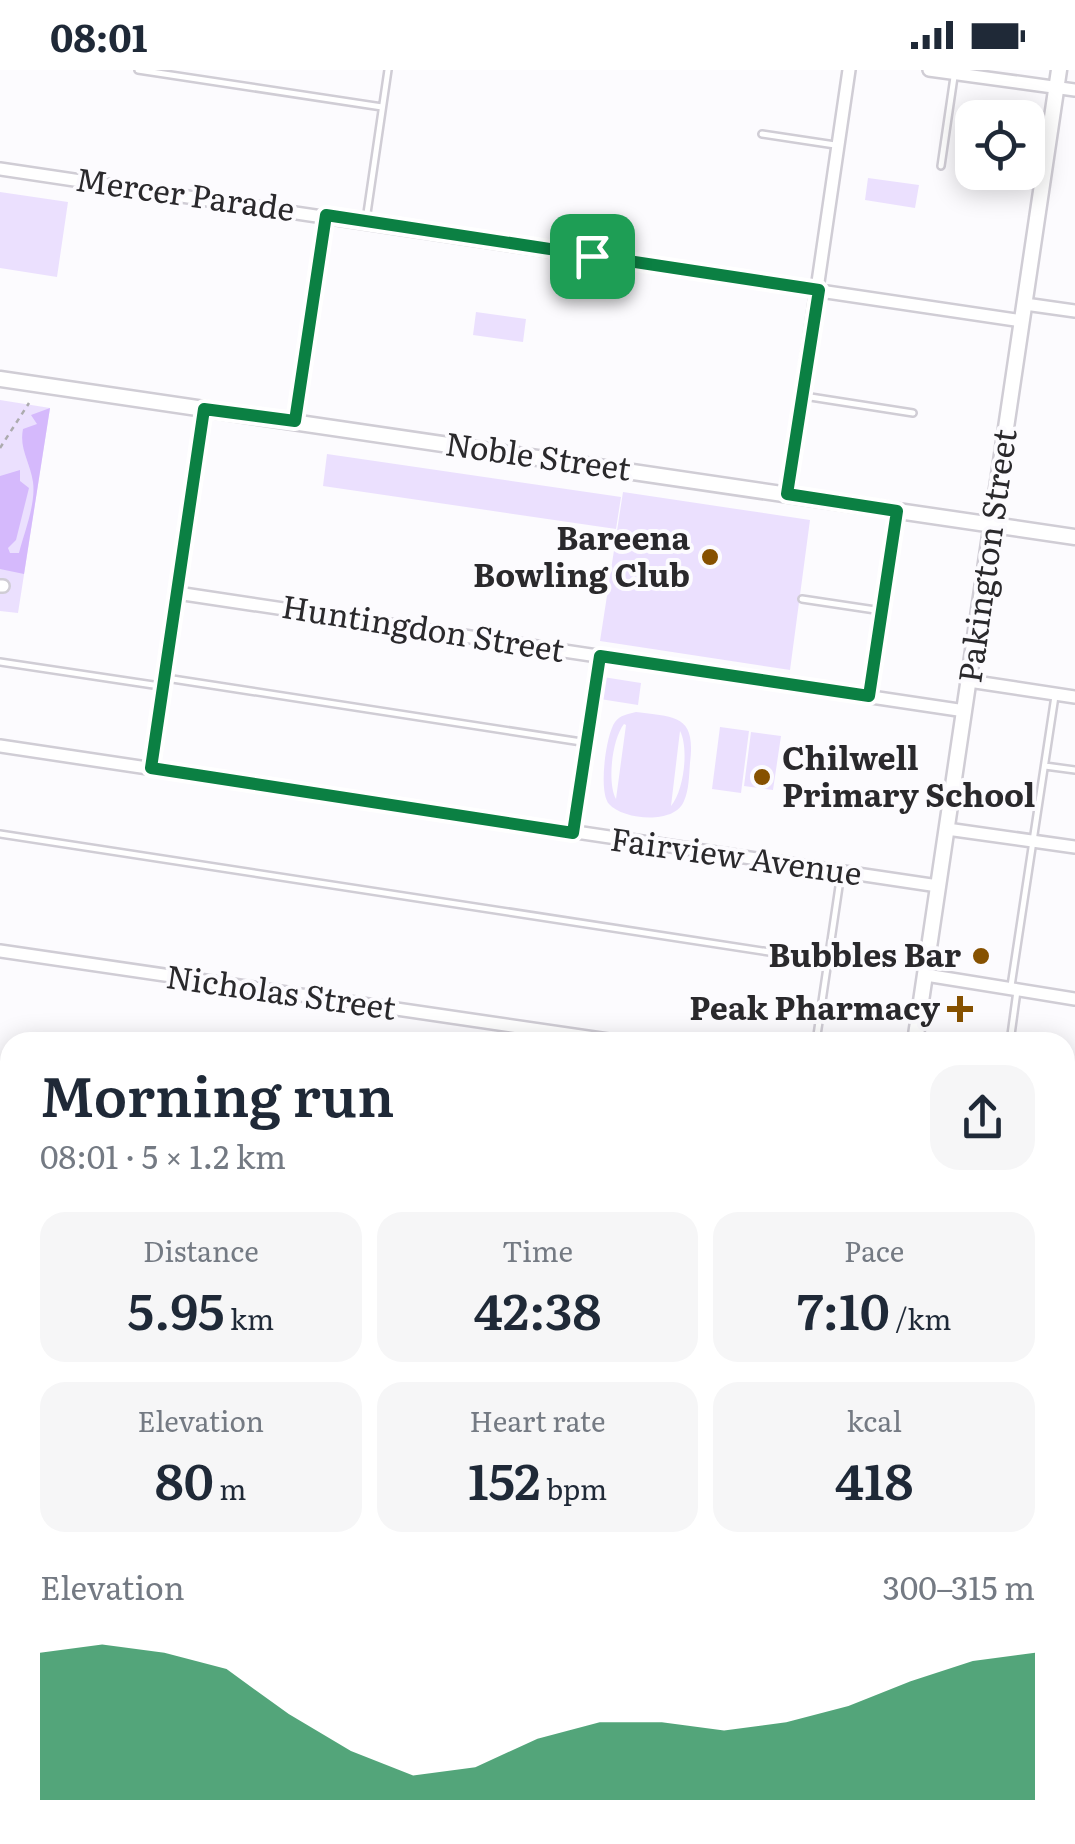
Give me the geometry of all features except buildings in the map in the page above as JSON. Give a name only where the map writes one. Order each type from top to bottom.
[{"type":"street","points":[[787,494],[849,70]]},
{"type":"street","points":[[929,70],[1075,90]]},
{"type":"street","name":"Pakington Street","points":[[917,1032],[1059,70]]},
{"type":"street","name":"Mercer Parade","points":[[0,168],[1022,321]]},
{"type":"street","points":[[295,421],[326,215]]},
{"type":"street","points":[[1025,304],[1075,310]]},
{"type":"street","name":"Noble Street","points":[[0,379],[1075,536]]},
{"type":"street","points":[[151,768],[204,409]]},
{"type":"street","name":"Huntingdon Street","points":[[177,592],[965,710]]},
{"type":"street","points":[[969,681],[1075,697]]},
{"type":"street","name":"Fairview Avenue","points":[[0,746],[938,886]]},
{"type":"street","points":[[947,829],[1075,847]]},
{"type":"street","name":"Nicholas Street","points":[[0,951],[554,1032]]},
{"type":"street","points":[[926,976],[1075,999]]},
{"type":"lane","points":[[138,70],[382,107]]},
{"type":"lane","points":[[366,221],[388,70]]},
{"type":"lane","points":[[941,166],[955,74]]},
{"type":"lane","points":[[762,134],[838,145]]},
{"type":"lane","points":[[802,396],[914,413]]},
{"type":"lane","points":[[869,696],[897,511]]},
{"type":"lane","points":[[802,600],[882,611]]},
{"type":"lane","points":[[573,833],[600,656]]},
{"type":"lane","points":[[0,662],[588,743]]},
{"type":"lane","points":[[1011,1032],[1056,694]]},
{"type":"lane","points":[[1045,766],[1075,770]]},
{"type":"lane","points":[[0,834],[828,961]]},
{"type":"lane","points":[[817,1032],[841,873]]},
{"type":"path","points":[[0,448],[29,403]]},
{"type":"shaded area","points":[[868,178],[919,185],[915,208],[865,200]]},
{"type":"shaded area","points":[[0,192],[68,202],[57,277],[0,268]]},
{"type":"shaded area","points":[[476,312],[526,319],[523,342],[473,335]]},
{"type":"shaded area","points":[[0,400],[50,408],[18,613],[0,611]]},
{"type":"shaded area","points":[[50,408],[24,574],[0,569],[0,476],[20,470],[20,481],[29,488],[16,540],[8,548],[10,553],[19,553],[33,491],[22,443],[23,429],[37,424],[31,415]]},
{"type":"shaded area","points":[[327,454],[621,497],[616,529],[323,486]]},
{"type":"shaded area","name":"Bareena Bowling Club","points":[[623,492],[810,520],[790,670],[600,641]]},
{"type":"shaded area","points":[[603,677],[641,683],[638,705],[600,699]]},
{"type":"shaded area","points":[[636,712],[680,721],[690,735],[684,801],[679,809],[660,817],[625,814],[606,798],[604,763],[612,728],[619,718]],"holes":[[[626,725],[616,799],[612,761]],[[680,731],[684,769],[671,806]]]},
{"type":"shaded area","points":[[720,727],[749,731],[741,793],[712,789]]},
{"type":"shaded area","points":[[751,732],[781,736],[773,790],[744,786]]},
{"type":"place","name":"Bareena Bowling Club","points":[[710,557]]},
{"type":"place","name":"Chilwell Primary School","points":[[762,777]]},
{"type":"place","name":"Bubbles Bar","points":[[981,956]]},
{"type":"place","name":"Peak Pharmacy","points":[[960,1009]]},
{"type":"route","points":[[326,215],[592,256],[819,290],[787,494],[897,511],[869,696],[600,656],[573,833],[151,768],[204,409],[295,421],[326,215]]}]
